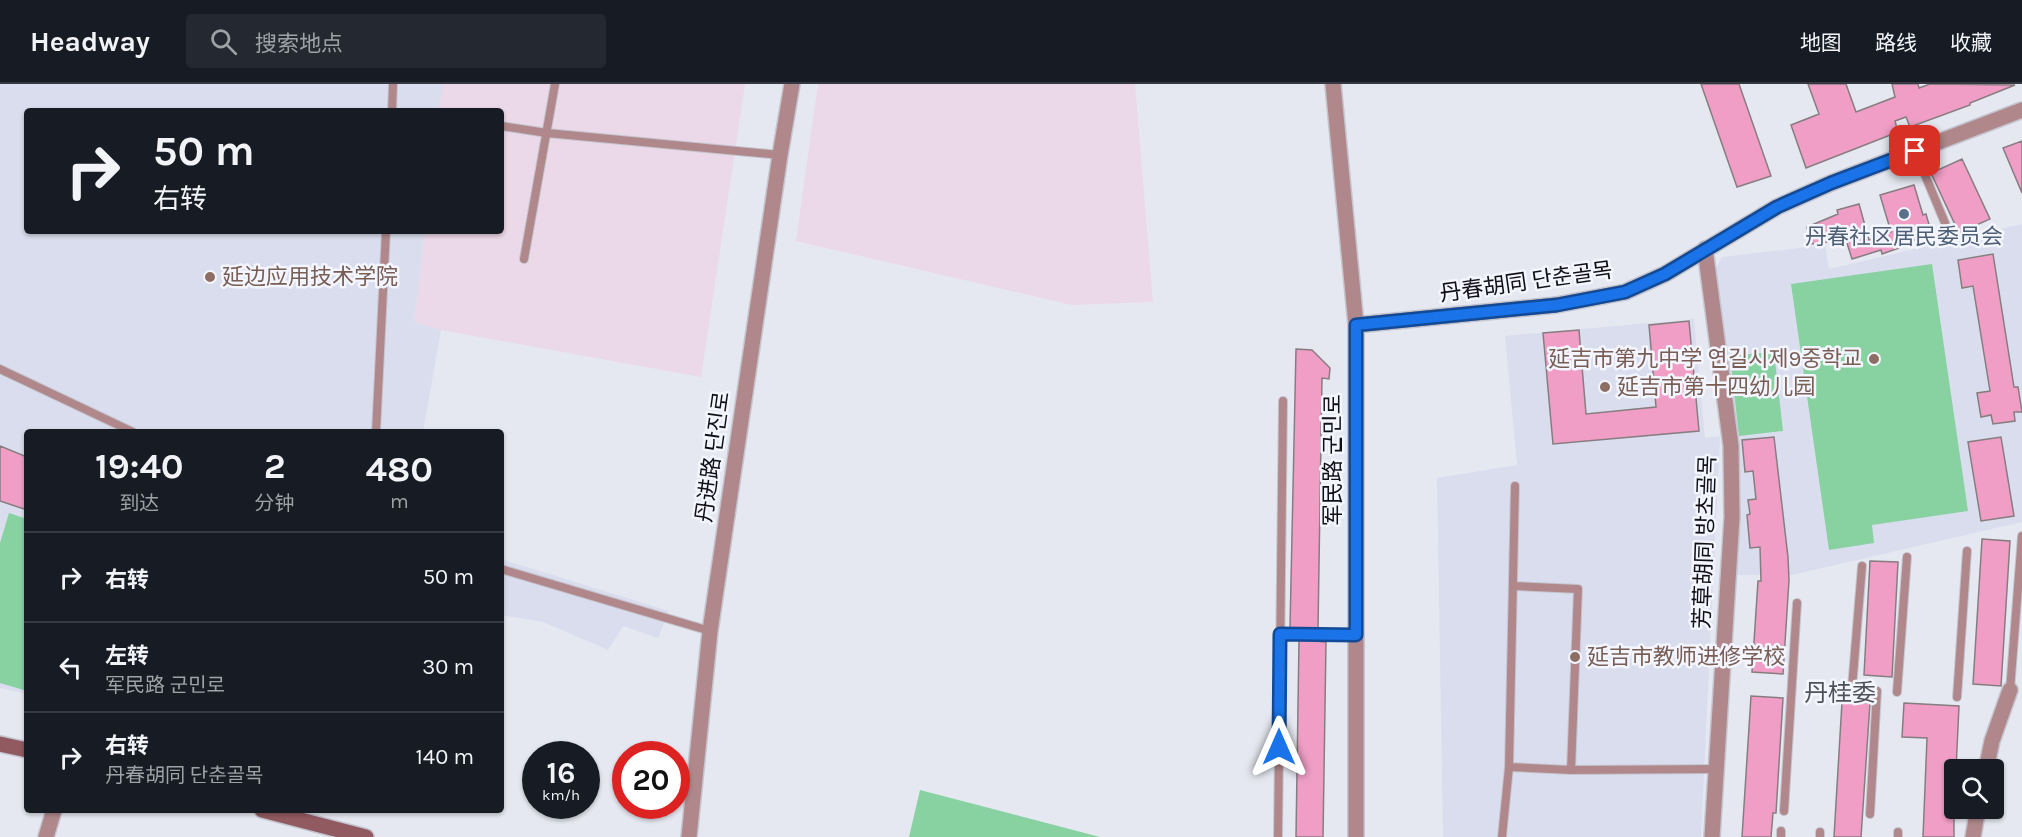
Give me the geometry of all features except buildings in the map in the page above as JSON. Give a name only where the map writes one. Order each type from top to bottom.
[{"type":"main road","points":[[0,744],[24,749]]},
{"type":"main road","points":[[274,813],[366,837]]},
{"type":"street","name":"丹进路 단진로","points":[[689,837],[710,631],[792,84]]},
{"type":"street","name":"军民路 군민로","points":[[1333,84],[1356,325],[1356,837]]},
{"type":"street","name":"丹春胡同 단춘골목","points":[[1356,325],[1557,305],[1625,292],[1665,274],[1777,207],[1831,183],[2022,110]]},
{"type":"street","name":"芳草胡同 방초골목","points":[[1705,249],[1731,446],[1732,517],[1712,837]]},
{"type":"street","points":[[1988,759],[1992,741],[2010,690]]},
{"type":"street","points":[[46,837],[53,813]]},
{"type":"street","points":[[1972,837],[1976,819]]},
{"type":"lane","points":[[392,108],[393,84]]},
{"type":"lane","points":[[524,259],[555,84]]},
{"type":"lane","points":[[504,126],[547,133],[780,155]]},
{"type":"lane","points":[[1915,151],[1950,235]]},
{"type":"lane","points":[[376,429],[386,234]]},
{"type":"lane","points":[[0,369],[127,429]]},
{"type":"lane","points":[[1278,837],[1282,401]]},
{"type":"lane","points":[[1502,837],[1509,767],[1515,486]]},
{"type":"lane","points":[[2010,690],[2022,536]]},
{"type":"lane","points":[[1957,697],[1967,551]]},
{"type":"lane","points":[[1897,692],[1907,557]]},
{"type":"lane","points":[[1852,688],[1862,566]]},
{"type":"lane","points":[[504,570],[710,631]]},
{"type":"lane","points":[[1513,586],[1578,589],[1571,771]]},
{"type":"lane","points":[[1784,811],[1797,603]]},
{"type":"lane","points":[[1280,634],[1356,635]]},
{"type":"lane","points":[[1869,814],[1876,691]]},
{"type":"lane","points":[[1509,767],[1571,771],[1717,769]]},
{"type":"shaded area","name":"延边应用技术学院","points":[[0,84],[443,84],[439,108],[24,108],[24,234],[425,234],[414,322],[441,330],[424,429],[24,429],[24,693],[0,688]]},
{"type":"shaded area","points":[[443,84],[745,84],[701,377],[441,330],[414,322],[425,234],[504,234],[504,108],[439,108]]},
{"type":"shaded area","points":[[818,84],[1135,84],[1153,302],[1072,305],[796,241]]},
{"type":"shaded area","name":"延吉市第九中学 연길시제9중학교","points":[[2022,224],[2022,522],[1792,575],[1733,575],[1736,448],[1716,268],[1722,257],[1825,245],[1829,269]]},
{"type":"shaded area","name":"延吉市教师进修学校","points":[[1694,319],[1705,438],[1720,436],[1701,837],[1443,837],[1437,478],[1517,465],[1505,336]]},
{"type":"shaded area","points":[[504,560],[669,611],[658,638],[623,626],[608,650],[543,622],[504,616]]},
{"type":"green space","points":[[1932,264],[1968,511],[1872,525],[1874,543],[1829,550],[1791,284]]},
{"type":"green space","points":[[1774,352],[1783,431],[1739,436],[1730,356]]},
{"type":"green space","points":[[9,513],[24,518],[24,690],[0,683],[0,543]]},
{"type":"green space","points":[[920,790],[1100,837],[909,837]]},
{"type":"place","name":"丹春社区居民委员会","points":[[1904,214]]},
{"type":"place","name":"延边应用技术学院","points":[[210,277]]},
{"type":"place","name":"延吉市第九中学 연길시제9중학교","points":[[1874,359]]},
{"type":"place","name":"延吉市第十四幼儿园","points":[[1605,387]]},
{"type":"place","name":"延吉市教师进修学校","points":[[1575,657]]},
{"type":"district","name":"丹桂委","points":[[1840,693]]},
{"type":"route","points":[[1279,747],[1280,634],[1356,635],[1356,325],[1557,305],[1625,292],[1665,274],[1777,207],[1831,183],[1915,151]]}]
